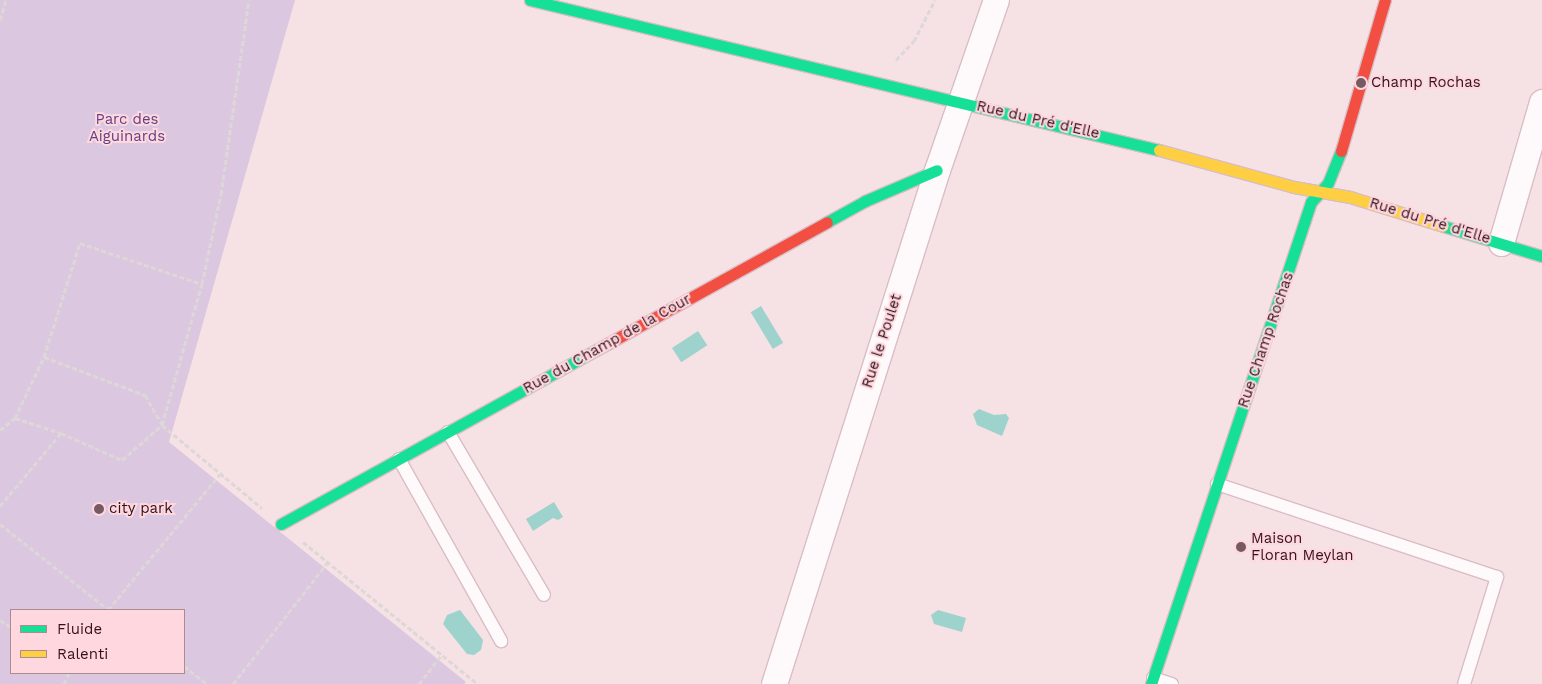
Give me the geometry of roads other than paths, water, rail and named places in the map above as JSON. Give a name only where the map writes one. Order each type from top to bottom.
[{"type":"street","name":"Rue du Pré d'Elle","points":[[530,0],[962,104],[1129,142],[1320,193],[1350,197],[1542,256]]},
{"type":"street","name":"Rue le Poulet","points":[[774,684],[936,170],[962,104],[996,0]]},
{"type":"street","name":"Rue Champ Rochas","points":[[1152,681],[1311,202],[1320,193],[1338,160],[1385,0]]},
{"type":"street","points":[[1501,243],[1542,102]]},
{"type":"street","name":"Rue du Champ de la Cour","points":[[281,524],[865,201],[936,170]]},
{"type":"lane","points":[[448,432],[544,595]]},
{"type":"lane","points":[[399,459],[501,641]]},
{"type":"lane","points":[[1217,484],[1498,577],[1464,684]]},
{"type":"lane","points":[[1152,681],[1172,684]]},
{"type":"water","points":[[761,306],[783,343],[773,349],[751,312]]},
{"type":"water","points":[[698,331],[707,345],[681,362],[672,348]]},
{"type":"water","points":[[979,409],[994,415],[1006,414],[1009,418],[1002,436],[977,425],[973,414]]},
{"type":"water","points":[[554,502],[563,517],[558,520],[553,518],[533,531],[526,519]]},
{"type":"water","points":[[460,610],[483,640],[481,650],[474,655],[467,654],[443,624],[447,615]]},
{"type":"water","points":[[938,610],[966,618],[962,632],[934,624],[931,615]]},
{"type":"place","name":"Champ Rochas","points":[[1361,83]]},
{"type":"place","name":"city park","points":[[99,509]]},
{"type":"place","name":"Maison Floran Meylan","points":[[1241,547]]},
{"type":"park label","name":"Parc des Aiguinards","points":[[127,128]]}]
